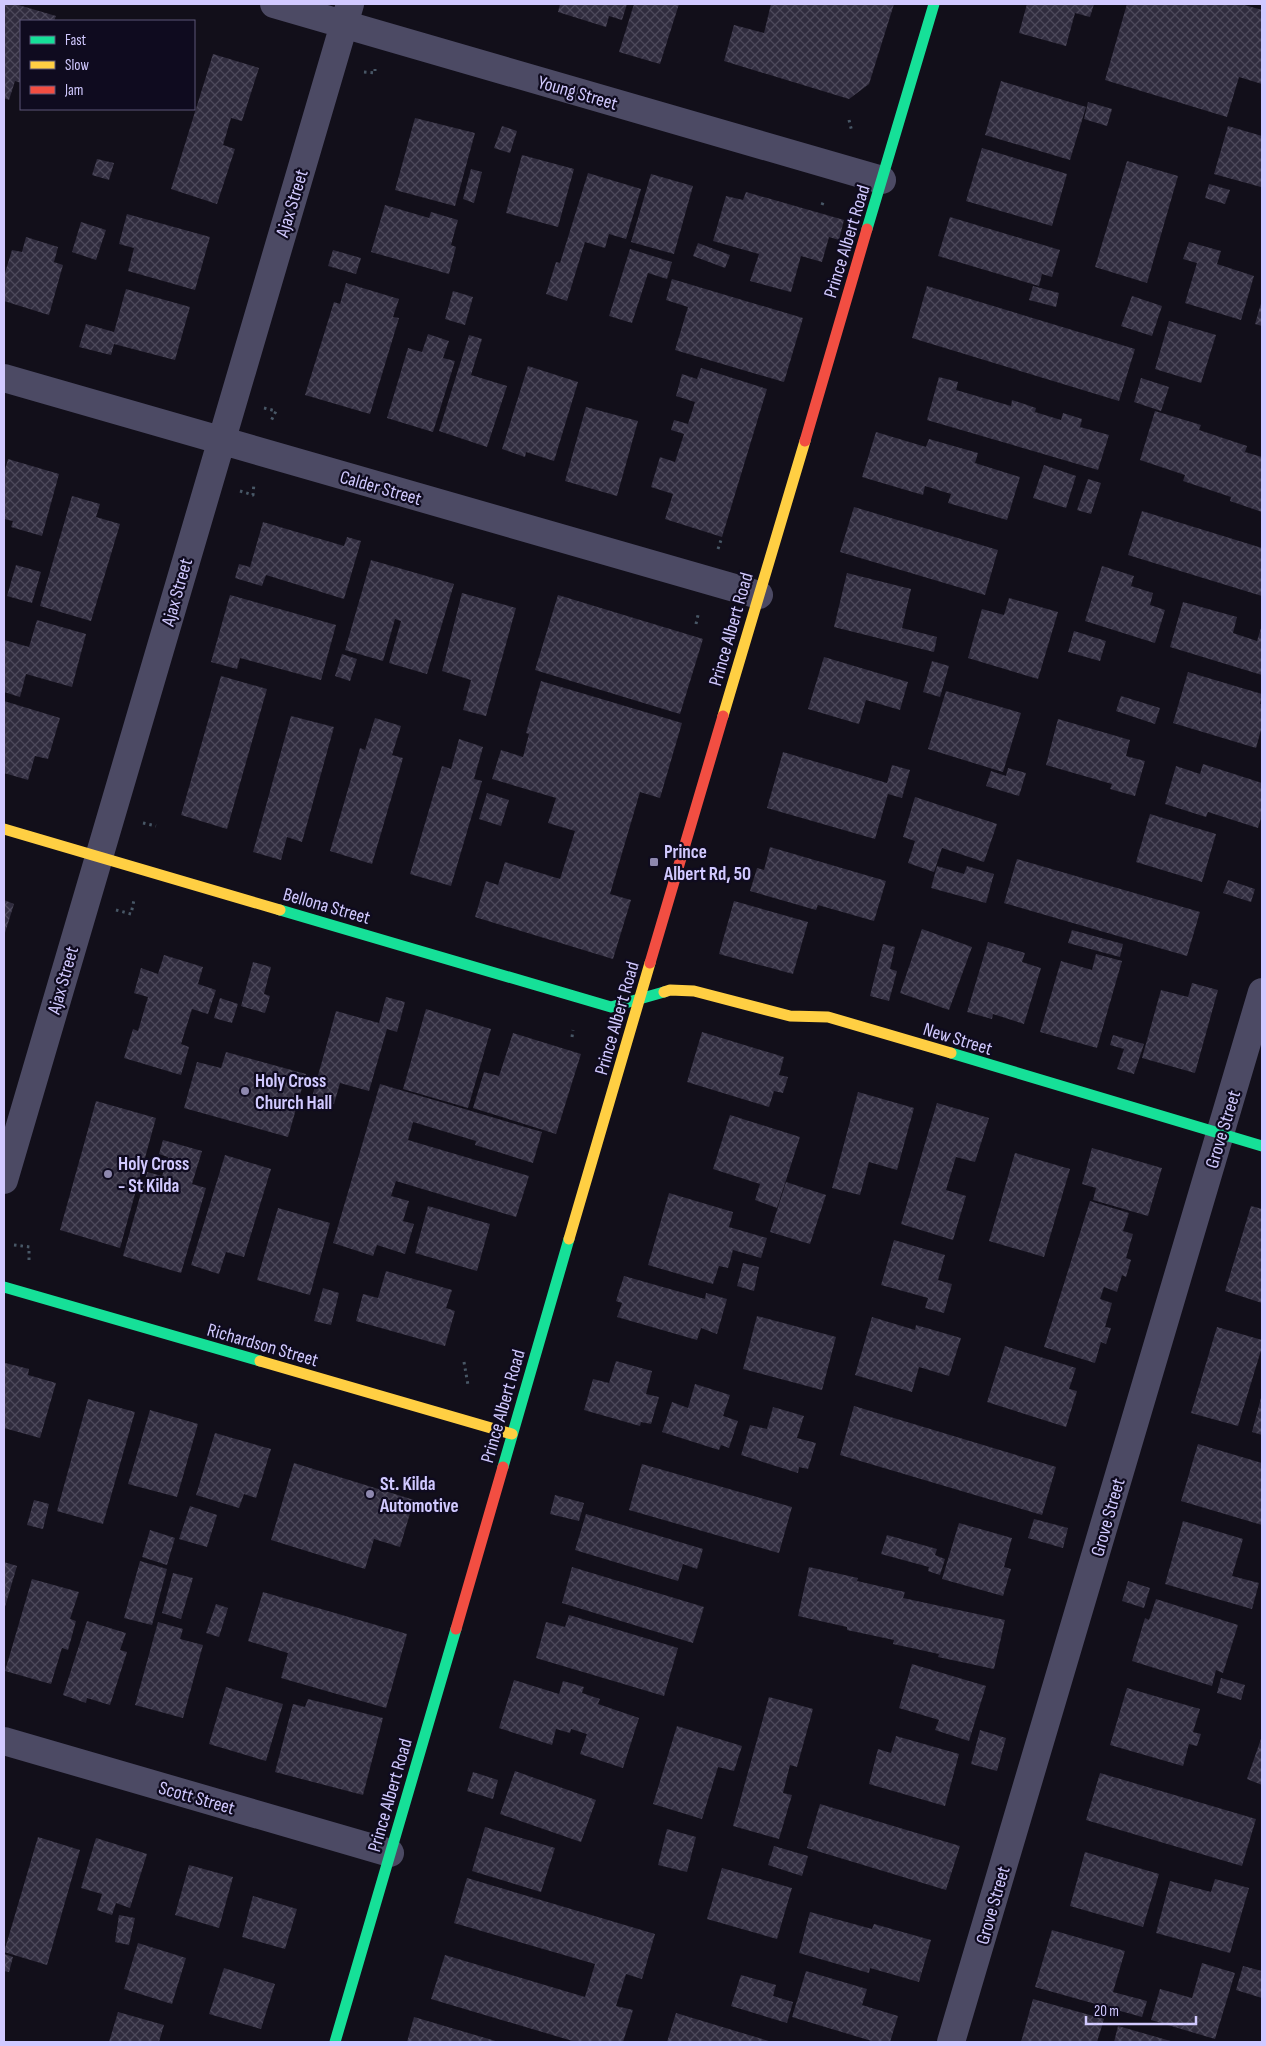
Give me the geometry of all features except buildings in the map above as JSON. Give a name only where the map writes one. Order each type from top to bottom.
[{"type":"street","name":"Young Street","points":[[274,4],[347,14],[882,180]]},
{"type":"street","name":"Prince Albert Road","points":[[334,2042],[934,4]]},
{"type":"street","name":"Ajax Street","points":[[4,1180],[347,14]]},
{"type":"street","name":"Calder Street","points":[[4,378],[759,595]]},
{"type":"street","name":"Bellona Street","points":[[4,828],[611,1007],[640,998]]},
{"type":"street","name":"New Street","points":[[640,998],[670,990],[694,991],[790,1016],[828,1017],[1262,1146]]},
{"type":"street","name":"Grove Street","points":[[951,2042],[1262,992]]},
{"type":"street","name":"Richardson Street","points":[[4,1287],[512,1434]]},
{"type":"street","name":"Scott Street","points":[[4,1741],[390,1853]]},
{"type":"path","points":[[849,120],[852,132]]},
{"type":"path","points":[[822,205],[824,200]]},
{"type":"path","points":[[235,489],[253,495]]},
{"type":"path","points":[[718,549],[721,540]]},
{"type":"path","points":[[696,624],[698,615]]},
{"type":"path","points":[[14,1245],[30,1248],[29,1260]]},
{"type":"path","points":[[464,1362],[468,1385]]},
{"type":"traffic: fast","points":[[867,229],[934,4]]},
{"type":"traffic: fast","points":[[280,910],[611,1007],[664,992]]},
{"type":"traffic: fast","points":[[951,1053],[1262,1146]]},
{"type":"traffic: fast","points":[[503,1467],[569,1239]]},
{"type":"traffic: fast","points":[[4,1287],[260,1361]]},
{"type":"traffic: fast","points":[[335,2042],[456,1629]]},
{"type":"traffic: slow","points":[[723,716],[805,441]]},
{"type":"traffic: slow","points":[[4,829],[280,910]]},
{"type":"traffic: slow","points":[[569,1239],[650,963]]},
{"type":"traffic: slow","points":[[664,992],[670,990],[694,991],[790,1016],[828,1017],[951,1053]]},
{"type":"traffic: slow","points":[[260,1361],[512,1434]]},
{"type":"traffic: jam","points":[[805,441],[867,229]]},
{"type":"traffic: jam","points":[[650,963],[723,716]]},
{"type":"traffic: jam","points":[[456,1629],[503,1467]]},
{"type":"place","name":"Prince Albert Rd, 50","points":[[654,862]]},
{"type":"place","name":"Holy Cross Church Hall","points":[[245,1091]]},
{"type":"place","name":"Holy Cross - St Kilda","points":[[108,1174]]},
{"type":"place","name":"St. Kilda Automotive","points":[[370,1494]]}]
